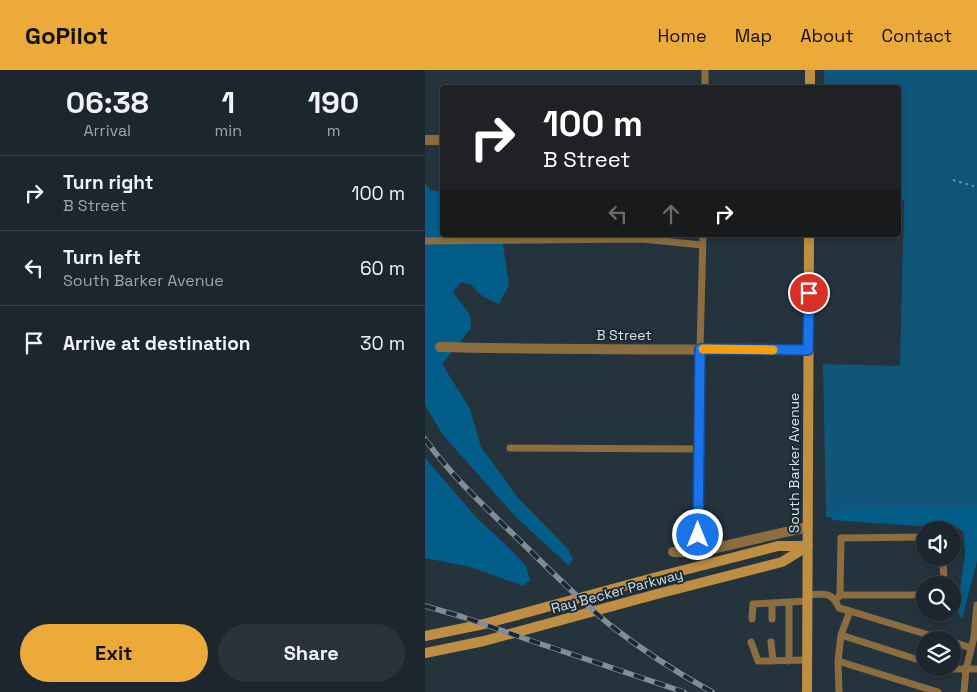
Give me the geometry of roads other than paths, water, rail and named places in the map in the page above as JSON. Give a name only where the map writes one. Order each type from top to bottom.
[{"type":"main road","points":[[810,70],[810,85]]},
{"type":"main road","name":"South Barker Avenue","points":[[807,692],[809,237]]},
{"type":"main road","name":"Ray Becker Parkway","points":[[425,636],[484,624],[778,546],[808,546]]},
{"type":"main road","name":"Ray Becker Parkway","points":[[425,653],[484,641],[782,562],[808,546]]},
{"type":"street","points":[[425,140],[440,140]]},
{"type":"street","name":"B Street","points":[[440,347],[808,350]]},
{"type":"street","points":[[698,552],[700,349]]},
{"type":"street","points":[[673,552],[698,552],[808,526]]},
{"type":"lane","points":[[705,70],[705,85]]},
{"type":"lane","points":[[700,349],[703,237]]},
{"type":"lane","points":[[425,241],[641,240],[702,245]]},
{"type":"lane","points":[[510,448],[699,449]]},
{"type":"lane","points":[[916,537],[841,538],[838,597],[839,608],[916,631]]},
{"type":"lane","points":[[752,619],[753,604],[789,602],[825,594],[838,597],[916,595]]},
{"type":"lane","points":[[789,602],[789,661]]},
{"type":"lane","points":[[772,603],[772,619]]},
{"type":"lane","points":[[964,692],[966,669],[974,637],[977,604]]},
{"type":"lane","points":[[839,692],[838,661],[841,635],[851,611]]},
{"type":"lane","points":[[841,635],[916,659]]},
{"type":"lane","points":[[751,642],[758,661],[807,660]]},
{"type":"lane","points":[[771,642],[773,661]]},
{"type":"lane","points":[[961,645],[971,648]]},
{"type":"lane","points":[[838,661],[938,692]]},
{"type":"lane","points":[[961,669],[977,669]]},
{"type":"railway","points":[[425,439],[456,477],[478,500],[597,614],[672,669],[712,692]]},
{"type":"railway","points":[[425,606],[463,617],[684,692]]}]
